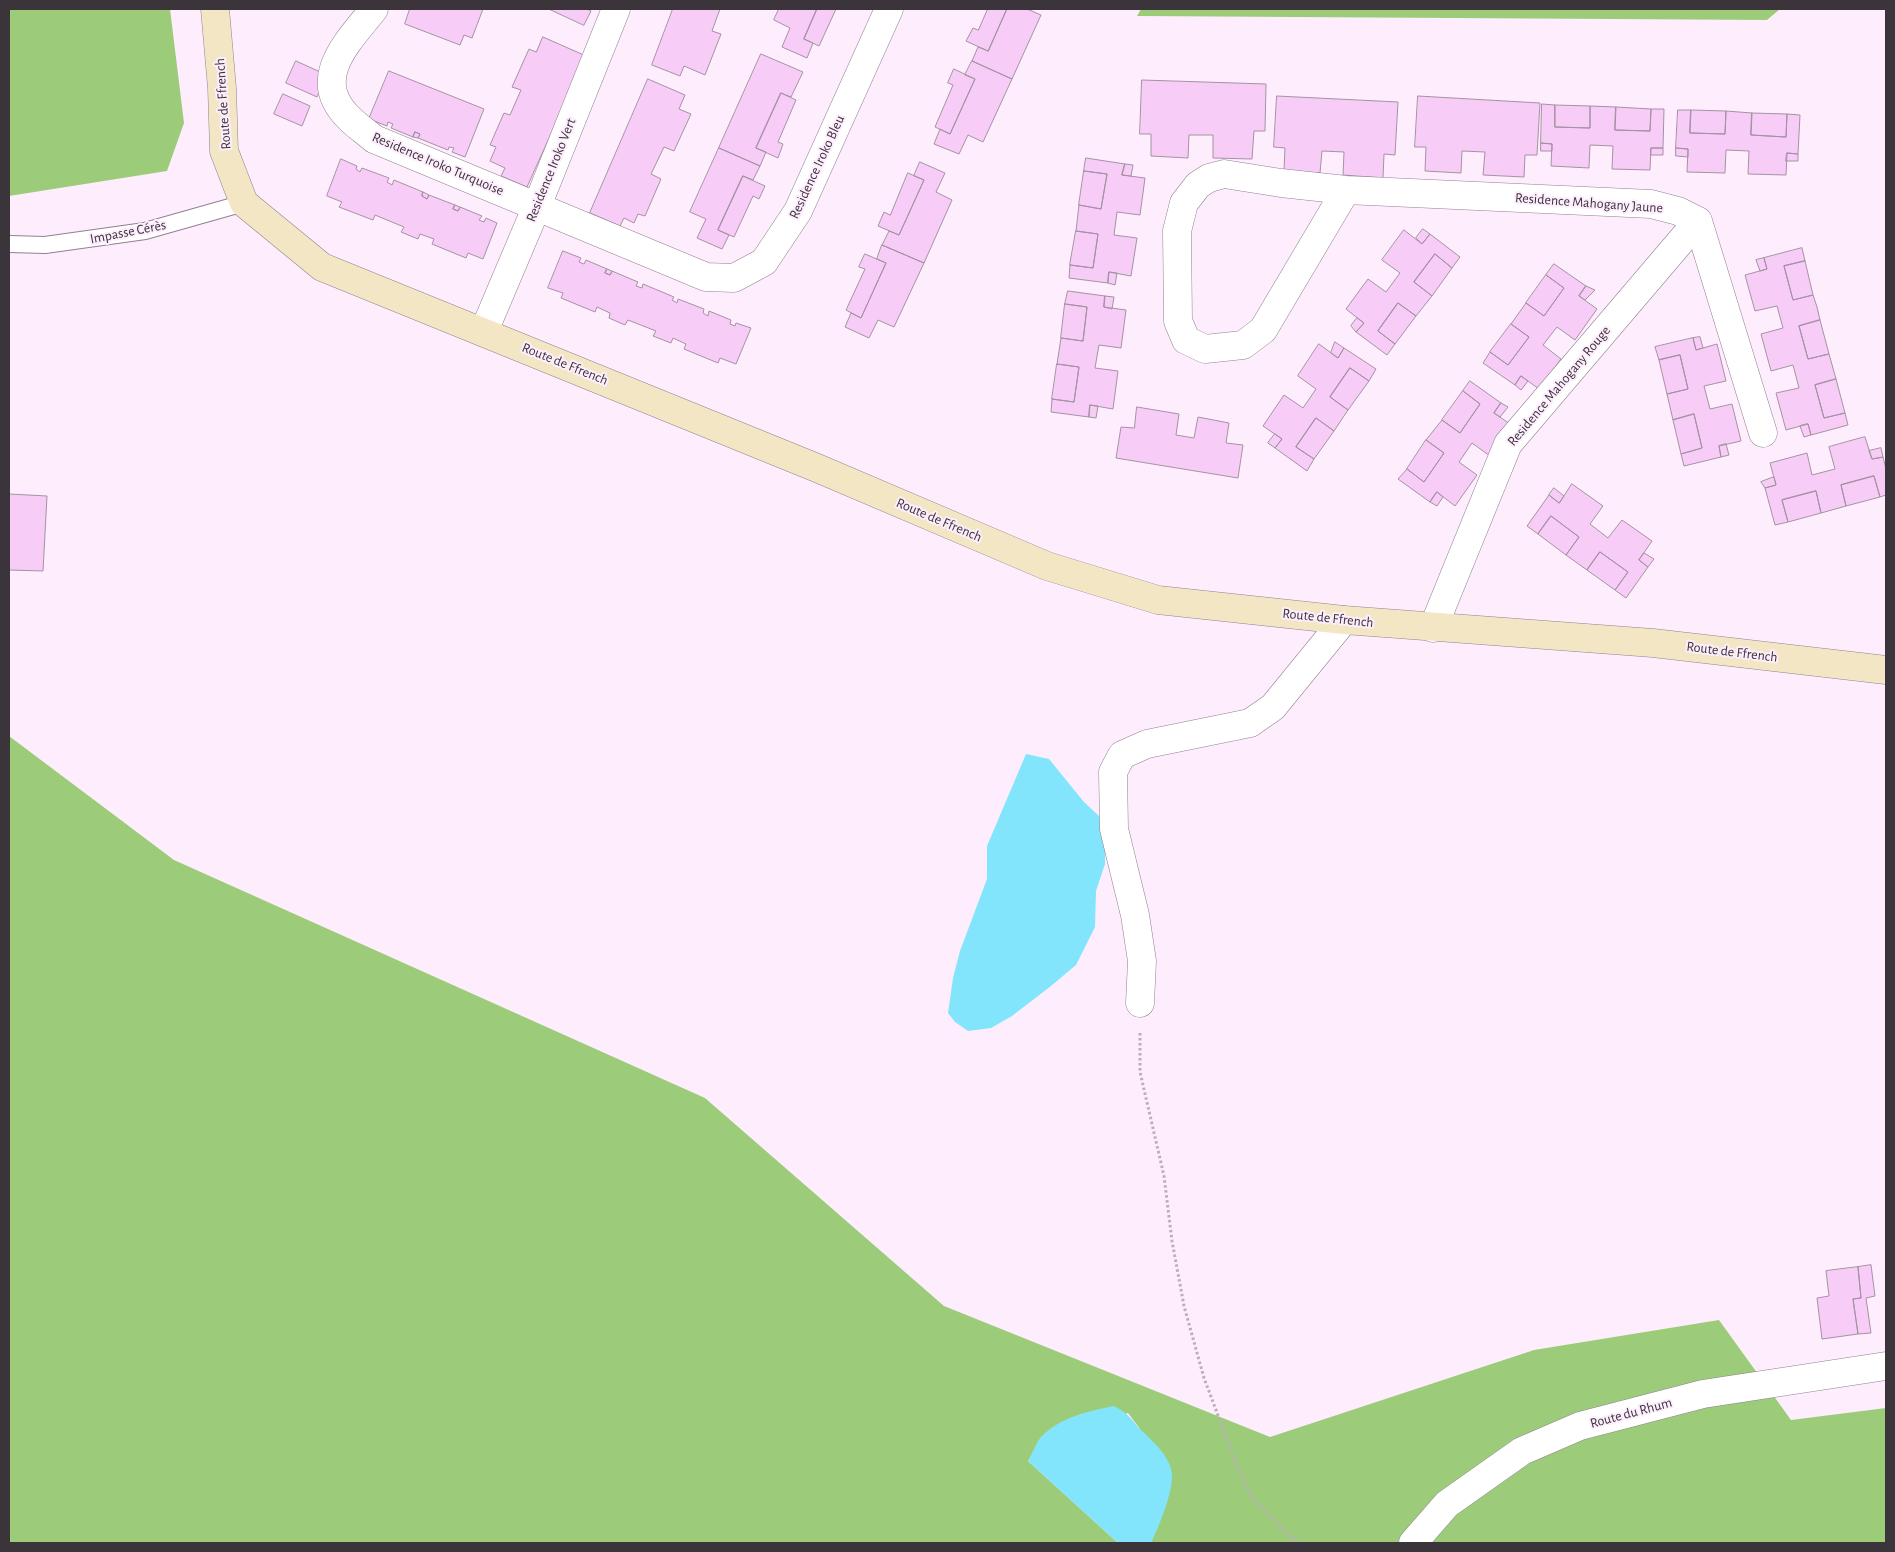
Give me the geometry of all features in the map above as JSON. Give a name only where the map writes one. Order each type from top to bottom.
[{"type":"main road","name":"Route de Ffrench","points":[[216,9],[222,88],[224,151],[244,203],[322,267],[484,331],[817,468],[1047,566],[1158,600],[1433,628],[1653,643],[1886,670]]},
{"type":"street","name":"Residence Iroko Turquoise","points":[[374,9],[343,49],[334,65],[332,83],[335,99],[349,118],[374,139],[537,206]]},
{"type":"street","name":"Residence Iroko Vert","points":[[484,331],[537,206],[616,9]]},
{"type":"street","name":"Residence Iroko Bleu","points":[[537,206],[706,277],[734,278],[764,262],[798,212],[889,9]]},
{"type":"street","name":"Residence Mahogany Jaune","points":[[1346,190],[1263,330],[1243,345],[1205,349],[1186,340],[1178,321],[1177,231],[1184,203],[1198,185],[1209,178],[1224,174],[1281,183],[1346,190],[1651,204],[1678,211],[1698,221]]},
{"type":"street","points":[[1698,221],[1763,433]]},
{"type":"street","name":"Residence Mahogany Rouge","points":[[1433,628],[1508,444],[1698,221]]},
{"type":"street","points":[[1140,1004],[1142,961],[1135,915],[1114,828],[1113,772],[1122,755],[1147,744],[1250,723],[1273,708],[1344,620]]},
{"type":"street","name":"Route du Rhum","points":[[1413,1543],[1447,1504],[1522,1451],[1580,1426],[1703,1394],[1886,1366]]},
{"type":"lane","name":"Impasse Cérès","points":[[9,244],[45,245],[145,231],[244,203]]},
{"type":"path","points":[[1140,1004],[1140,1072],[1164,1176],[1172,1241],[1184,1306],[1204,1378],[1236,1466],[1252,1498],[1290,1536],[1300,1543]]},
{"type":"green space","points":[[9,9],[170,9],[184,123],[167,171],[9,196]]},
{"type":"green space","points":[[1141,9],[1780,9],[1767,20],[1137,16]]},
{"type":"green space","points":[[9,736],[174,860],[705,1098],[944,1306],[1270,1437],[1534,1350],[1719,1320],[1791,1420],[1886,1408],[1886,1543],[1151,1543],[1167,1499],[1140,1429],[1128,1413],[1035,1450],[1028,1461],[1118,1543],[9,1543]]},
{"type":"water","points":[[1026,754],[1049,759],[1084,802],[1099,816],[1105,830],[1105,864],[1096,891],[1095,927],[1076,965],[1051,986],[1012,1016],[991,1028],[968,1031],[955,1022],[948,1013],[953,978],[960,951],[987,879],[987,846]]},
{"type":"water","points":[[1114,1406],[1127,1415],[1157,1446],[1166,1458],[1171,1470],[1171,1484],[1167,1501],[1151,1543],[1118,1543],[1028,1461],[1041,1437],[1057,1424],[1075,1416]]},
{"type":"building","points":[[410,9],[483,9],[472,38],[464,35],[460,45],[405,24]]},
{"type":"building","points":[[549,9],[587,9],[591,11],[584,25]]},
{"type":"building","points":[[673,9],[720,9],[712,31],[721,34],[705,75],[684,66],[680,76],[652,65]]},
{"type":"building","points":[[779,9],[817,9],[804,39],[813,43],[807,58],[782,47],[790,28],[774,20]]},
{"type":"building","points":[[817,9],[836,9],[819,46],[804,39]]},
{"type":"building","points":[[988,9],[1007,9],[988,51],[966,41],[973,28],[978,30]]},
{"type":"building","points":[[1007,9],[1027,9],[1041,15],[1012,79],[972,61],[978,47],[988,51]]},
{"type":"building","points":[[543,37],[586,56],[527,187],[501,176],[505,168],[490,161],[496,147],[490,145],[504,113],[510,115],[521,90],[512,87],[529,49],[536,52]]},
{"type":"building","points":[[761,54],[803,72],[791,97],[781,93],[756,148],[766,152],[760,166],[719,148]]},
{"type":"building","points":[[296,61],[327,75],[317,97],[286,83]]},
{"type":"building","points":[[972,61],[1012,79],[983,142],[968,135],[959,154],[934,144],[940,129],[950,134],[975,79],[965,75]]},
{"type":"building","points":[[954,69],[975,79],[950,134],[935,127],[953,85],[948,83]]},
{"type":"building","points":[[389,71],[484,109],[465,157],[452,152],[454,148],[449,147],[448,150],[418,138],[420,134],[415,132],[413,137],[391,128],[393,124],[388,122],[387,126],[369,119]]},
{"type":"building","points":[[648,79],[685,95],[679,109],[691,114],[674,151],[664,147],[651,174],[661,179],[645,216],[638,214],[634,223],[624,218],[620,226],[590,213]]},
{"type":"building","points":[[1142,80],[1266,84],[1265,131],[1254,131],[1252,159],[1213,158],[1213,135],[1189,135],[1188,158],[1151,156],[1151,134],[1140,134]]},
{"type":"building","points":[[781,93],[796,100],[778,142],[783,144],[778,158],[756,148]]},
{"type":"building","points":[[283,94],[310,106],[302,126],[274,114]]},
{"type":"building","points":[[1277,96],[1398,102],[1395,155],[1384,154],[1383,178],[1343,175],[1344,152],[1322,151],[1320,173],[1284,171],[1285,148],[1274,147]]},
{"type":"building","points":[[1418,96],[1540,103],[1537,155],[1525,155],[1524,177],[1483,175],[1485,152],[1462,151],[1461,173],[1425,171],[1426,147],[1415,147]]},
{"type":"building","points":[[1542,104],[1555,105],[1555,127],[1590,128],[1590,106],[1616,107],[1615,130],[1650,131],[1651,109],[1664,109],[1663,148],[1651,148],[1650,170],[1612,169],[1613,146],[1590,145],[1589,168],[1551,166],[1552,144],[1541,143]]},
{"type":"building","points":[[1555,105],[1590,106],[1590,128],[1555,127]]},
{"type":"building","points":[[1616,107],[1651,109],[1650,131],[1615,130]]},
{"type":"building","points":[[1678,110],[1691,110],[1690,133],[1725,134],[1726,111],[1752,113],[1751,135],[1786,137],[1787,114],[1800,115],[1798,154],[1787,153],[1786,175],[1748,174],[1749,151],[1726,150],[1725,173],[1687,172],[1688,149],[1676,148]]},
{"type":"building","points":[[1691,110],[1726,111],[1725,134],[1690,133]]},
{"type":"building","points":[[1752,113],[1787,114],[1786,137],[1751,135]]},
{"type":"building","points":[[415,132],[420,134],[418,138],[413,137]]},
{"type":"building","points":[[1541,143],[1552,144],[1552,151],[1541,151]]},
{"type":"building","points":[[719,148],[760,166],[753,180],[743,176],[718,230],[729,235],[722,249],[697,238],[706,219],[690,212]]},
{"type":"building","points":[[1651,148],[1663,148],[1663,155],[1651,155]]},
{"type":"building","points":[[1676,148],[1688,149],[1688,157],[1676,156]]},
{"type":"building","points":[[1787,153],[1798,154],[1798,161],[1786,161]]},
{"type":"building","points":[[1086,158],[1125,164],[1122,175],[1145,178],[1140,215],[1117,212],[1114,235],[1137,238],[1131,276],[1109,272],[1108,283],[1069,278],[1070,265],[1093,268],[1098,234],[1076,231],[1079,205],[1101,209],[1107,174],[1084,171]]},
{"type":"building","points":[[341,159],[357,166],[356,169],[360,172],[362,168],[389,178],[387,182],[392,185],[394,180],[423,192],[422,196],[427,199],[429,195],[455,205],[453,209],[458,211],[460,207],[482,216],[479,220],[484,222],[486,218],[497,223],[483,259],[468,253],[466,258],[432,244],[434,239],[420,234],[418,239],[401,232],[404,227],[375,215],[373,220],[339,207],[342,202],[327,196]]},
{"type":"building","points":[[920,162],[945,173],[936,192],[952,200],[924,263],[882,245],[889,231],[899,235],[905,222],[924,180],[914,176]]},
{"type":"building","points":[[1125,164],[1133,165],[1131,176],[1122,175]]},
{"type":"building","points":[[1084,171],[1107,174],[1101,209],[1079,205]]},
{"type":"building","points":[[908,173],[924,180],[899,235],[878,226],[884,212],[890,215]]},
{"type":"building","points":[[743,176],[765,186],[759,199],[753,196],[734,237],[718,230]]},
{"type":"building","points":[[423,192],[429,195],[427,199],[422,196]]},
{"type":"building","points":[[455,205],[460,207],[458,211],[453,209]]},
{"type":"building","points":[[1423,229],[1430,234],[1422,244],[1416,238]]},
{"type":"building","points":[[1404,230],[1422,244],[1430,234],[1460,257],[1452,268],[1435,254],[1414,282],[1432,296],[1416,316],[1398,303],[1378,331],[1395,344],[1387,355],[1356,332],[1364,323],[1346,309],[1368,279],[1386,292],[1400,273],[1382,260]]},
{"type":"building","points":[[1076,231],[1098,234],[1093,268],[1070,265]]},
{"type":"building","points":[[882,245],[924,263],[894,327],[878,320],[869,338],[845,327],[851,313],[861,318],[886,263],[877,259]]},
{"type":"building","points":[[1802,248],[1805,261],[1784,266],[1793,300],[1813,295],[1820,320],[1799,326],[1808,359],[1829,354],[1836,379],[1815,385],[1824,418],[1845,413],[1848,425],[1811,435],[1808,424],[1786,430],[1776,393],[1799,388],[1793,365],[1771,371],[1761,334],[1783,328],[1777,306],[1755,311],[1745,275],[1767,269],[1764,258]]},
{"type":"building","points":[[563,251],[581,258],[579,262],[584,264],[586,260],[607,269],[605,273],[610,275],[612,271],[638,282],[636,286],[642,288],[643,284],[674,297],[672,300],[677,303],[678,299],[704,309],[703,313],[708,316],[709,311],[731,320],[730,324],[735,326],[736,323],[751,328],[736,364],[720,358],[718,363],[684,349],[686,344],[673,338],[671,343],[653,336],[656,331],[628,320],[625,325],[609,318],[610,313],[597,307],[595,312],[561,298],[563,293],[548,288]]},
{"type":"building","points":[[865,254],[886,263],[861,318],[846,310],[865,269],[859,267]]},
{"type":"building","points":[[1435,254],[1452,268],[1432,296],[1414,282]]},
{"type":"building","points":[[1764,258],[1767,269],[1760,271],[1756,260]]},
{"type":"building","points":[[1805,261],[1813,295],[1793,300],[1784,266]]},
{"type":"building","points":[[1554,264],[1586,286],[1579,296],[1597,309],[1575,340],[1557,327],[1543,345],[1561,359],[1539,389],[1521,376],[1515,385],[1483,363],[1490,352],[1508,365],[1529,337],[1511,324],[1526,303],[1544,316],[1564,288],[1546,275]]},
{"type":"building","points":[[607,269],[612,271],[610,275],[605,273]]},
{"type":"building","points":[[1109,272],[1117,273],[1115,285],[1108,283]]},
{"type":"building","points":[[1546,275],[1564,288],[1544,316],[1526,303]]},
{"type":"building","points":[[1586,286],[1595,290],[1585,300],[1579,296]]},
{"type":"building","points":[[1068,291],[1105,296],[1104,307],[1126,310],[1121,348],[1099,345],[1095,368],[1118,371],[1113,409],[1090,405],[1089,417],[1051,412],[1052,399],[1074,402],[1079,367],[1057,364],[1061,338],[1083,341],[1087,307],[1065,304]]},
{"type":"building","points":[[1105,296],[1114,297],[1112,309],[1104,307]]},
{"type":"building","points":[[1398,303],[1416,316],[1395,344],[1378,331]]},
{"type":"building","points":[[1065,304],[1087,307],[1083,341],[1061,338]]},
{"type":"building","points":[[1357,318],[1364,323],[1356,332],[1351,326]]},
{"type":"building","points":[[1820,320],[1829,354],[1808,359],[1799,326]]},
{"type":"building","points":[[1511,324],[1529,337],[1508,365],[1490,352]]},
{"type":"building","points":[[1700,337],[1703,348],[1696,350],[1693,338]]},
{"type":"building","points":[[1693,338],[1696,350],[1717,344],[1726,381],[1704,386],[1710,409],[1732,404],[1741,441],[1719,446],[1721,457],[1684,466],[1681,454],[1702,448],[1694,414],[1673,420],[1667,394],[1688,389],[1680,355],[1659,360],[1655,347]]},
{"type":"building","points":[[1335,342],[1344,348],[1338,358],[1331,353]]},
{"type":"building","points":[[1319,344],[1338,358],[1344,348],[1376,369],[1369,381],[1350,368],[1330,397],[1348,410],[1334,431],[1316,418],[1296,447],[1314,459],[1307,471],[1275,448],[1282,439],[1263,426],[1284,395],[1303,408],[1316,389],[1298,376]]},
{"type":"building","points":[[1680,355],[1688,389],[1667,394],[1659,360]]},
{"type":"building","points":[[1057,364],[1079,367],[1074,402],[1052,399]]},
{"type":"building","points":[[1350,368],[1369,381],[1348,410],[1330,397]]},
{"type":"building","points":[[1521,376],[1528,381],[1521,390],[1515,385]]},
{"type":"building","points":[[1836,379],[1845,413],[1824,418],[1815,385]]},
{"type":"building","points":[[1470,381],[1501,403],[1494,413],[1513,426],[1490,456],[1472,443],[1459,462],[1477,475],[1455,506],[1437,492],[1430,502],[1398,479],[1407,469],[1424,482],[1444,453],[1426,440],[1442,420],[1460,433],[1480,404],[1463,391]]},
{"type":"building","points":[[1463,391],[1480,404],[1460,433],[1442,420]]},
{"type":"building","points":[[1501,403],[1508,407],[1500,417],[1494,413]]},
{"type":"building","points":[[1090,405],[1098,406],[1096,418],[1089,417]]},
{"type":"building","points":[[1137,407],[1179,414],[1176,435],[1194,438],[1198,417],[1229,423],[1226,443],[1243,445],[1238,478],[1116,458],[1121,427],[1134,428]]},
{"type":"building","points":[[1694,414],[1702,448],[1681,454],[1673,420]]},
{"type":"building","points":[[1316,418],[1334,431],[1314,459],[1296,447]]},
{"type":"building","points":[[1808,424],[1811,435],[1804,437],[1800,426]]},
{"type":"building","points":[[1275,434],[1282,439],[1275,448],[1268,443]]},
{"type":"building","points":[[1865,437],[1872,459],[1883,457],[1886,469],[1886,495],[1880,497],[1874,476],[1841,485],[1846,506],[1821,513],[1816,491],[1782,500],[1788,522],[1775,525],[1765,488],[1776,485],[1770,463],[1807,453],[1812,475],[1835,469],[1829,447]]},
{"type":"building","points":[[1426,440],[1444,453],[1424,482],[1407,469]]},
{"type":"building","points":[[1726,444],[1729,455],[1721,457],[1719,446]]},
{"type":"building","points":[[1881,448],[1883,457],[1872,459],[1869,451]]},
{"type":"building","points":[[1874,476],[1880,497],[1846,506],[1841,485]]},
{"type":"building","points":[[1774,477],[1776,485],[1765,488],[1761,482]]},
{"type":"building","points":[[1572,484],[1603,506],[1590,524],[1608,538],[1622,520],[1652,541],[1639,560],[1648,567],[1626,598],[1615,590],[1628,572],[1600,552],[1587,570],[1566,555],[1579,537],[1551,516],[1538,534],[1527,526],[1549,495],[1559,503]]},
{"type":"building","points":[[1554,488],[1564,496],[1559,503],[1549,495]]},
{"type":"building","points":[[1816,491],[1821,513],[1788,522],[1782,500]]},
{"type":"building","points":[[1437,492],[1443,497],[1437,506],[1430,502]]},
{"type":"building","points":[[9,494],[47,496],[43,571],[9,570]]},
{"type":"building","points":[[1551,516],[1579,537],[1566,555],[1538,534]]},
{"type":"building","points":[[1600,552],[1628,572],[1615,590],[1587,570]]},
{"type":"building","points":[[1644,553],[1654,559],[1648,567],[1639,560]]},
{"type":"building","points":[[1871,1265],[1875,1296],[1866,1298],[1871,1333],[1858,1334],[1853,1299],[1861,1298],[1858,1267]]},
{"type":"building","points":[[1858,1267],[1861,1298],[1853,1299],[1858,1334],[1822,1339],[1817,1298],[1829,1296],[1826,1271]]}]
